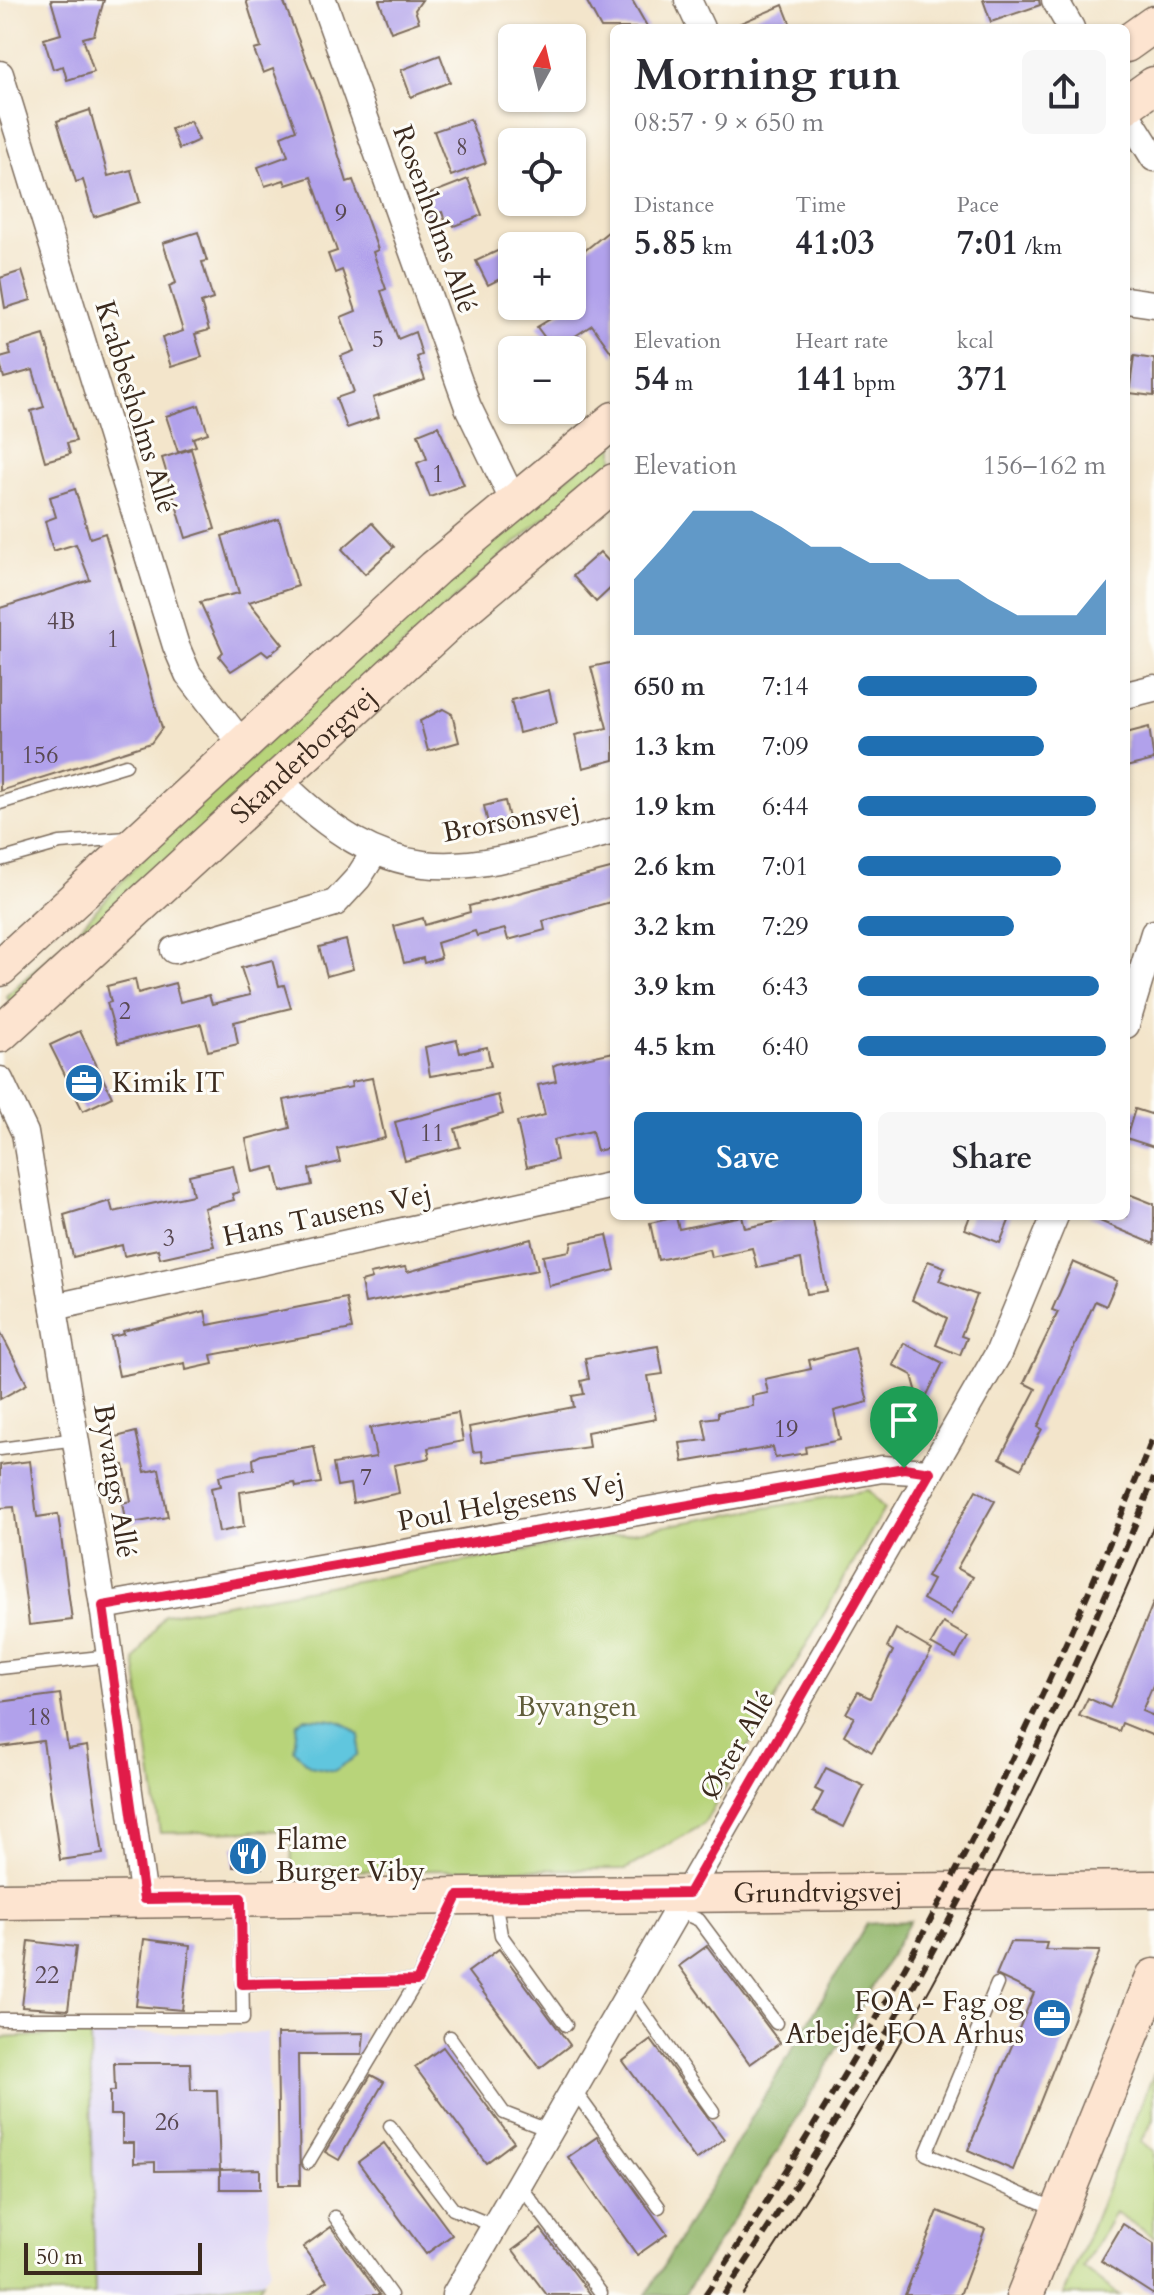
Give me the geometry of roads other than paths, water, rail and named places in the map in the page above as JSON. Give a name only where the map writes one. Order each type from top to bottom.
[{"type":"street","name":"Rosenholms Allé","points":[[323,0],[468,407],[513,500]]},
{"type":"street","points":[[688,0],[699,24]]},
{"type":"street","points":[[1055,0],[1069,24]]},
{"type":"street","points":[[1130,41],[1154,24]]},
{"type":"street","name":"Krabbesholms Allé","points":[[0,74],[176,646],[188,674],[242,744]]},
{"type":"street","points":[[1130,102],[1154,85]]},
{"type":"street","points":[[1130,119],[1154,158]]},
{"type":"street","points":[[1130,301],[1154,304]]},
{"type":"street","name":"Skanderborgvej","points":[[0,968],[513,500],[610,423]]},
{"type":"street","name":"Skanderborgvej","points":[[0,1034],[461,611],[610,485]]},
{"type":"street","points":[[1130,694],[1154,688]]},
{"type":"street","name":"Brorsonsvej","points":[[278,779],[326,824],[374,853],[438,868],[467,867],[610,832]]},
{"type":"street","points":[[174,950],[335,903],[358,878],[374,853]]},
{"type":"street","points":[[1130,1012],[1154,933]]},
{"type":"street","name":"Byvangs Allé","points":[[0,1080],[25,1133],[103,1606],[144,1899]]},
{"type":"street","name":"Hans Tausens Vej","points":[[54,1307],[610,1186]]},
{"type":"street","name":"Øster Allé","points":[[465,2290],[494,2226],[548,2130],[684,1902],[998,1354],[1053,1220]]},
{"type":"street","name":"Poul Helgesens Vej","points":[[103,1606],[882,1469],[930,1472]]},
{"type":"street","name":"Grundtvigsvej","points":[[0,1901],[494,1896],[684,1902],[1154,1889]]},
{"type":"street","points":[[1025,2295],[1154,1977]]},
{"type":"lane","points":[[0,803],[126,765]]},
{"type":"lane","points":[[0,860],[60,843],[142,837]]},
{"type":"lane","points":[[0,1449],[76,1439]]},
{"type":"lane","points":[[0,1668],[110,1656]]},
{"type":"lane","points":[[308,2163],[417,1981],[458,1896]]},
{"type":"lane","points":[[494,1896],[501,1935],[566,2025]]},
{"type":"lane","points":[[0,2019],[243,2019],[241,1898]]},
{"type":"lane","points":[[684,1902],[776,2023]]},
{"type":"lane","points":[[242,1984],[417,1981]]},
{"type":"lane","points":[[997,1984],[926,2154],[1059,2210]]},
{"type":"lane","points":[[630,1993],[713,2111]]},
{"type":"lane","points":[[450,2037],[504,2113],[548,2130]]},
{"type":"lane","points":[[573,2088],[659,2207]]},
{"type":"lane","points":[[390,2126],[453,2209],[494,2226]]},
{"type":"lane","points":[[519,2183],[601,2293]]},
{"type":"lane","points":[[335,2217],[391,2295]]},
{"type":"water","points":[[305,1718],[335,1720],[353,1729],[360,1735],[357,1756],[334,1771],[310,1766],[294,1750],[297,1724]]},
{"type":"tram line","points":[[743,2295],[860,2110],[967,1920],[1065,1724],[1154,1525]]},
{"type":"railway","points":[[705,2295],[835,2090],[953,1877],[1059,1659],[1154,1435]]},
{"type":"railway","points":[[724,2295],[848,2100],[961,1898],[1063,1690],[1154,1478]]},
{"type":"place","name":"Kimik IT","points":[[84,1083]]},
{"type":"place","name":"Flame Burger Viby","points":[[248,1856]]},
{"type":"place","name":"FOA - Fag og Arbejde FOA Århus","points":[[1052,2018]]},
{"type":"park label","name":"Byvangen","points":[[577,1707]]}]
